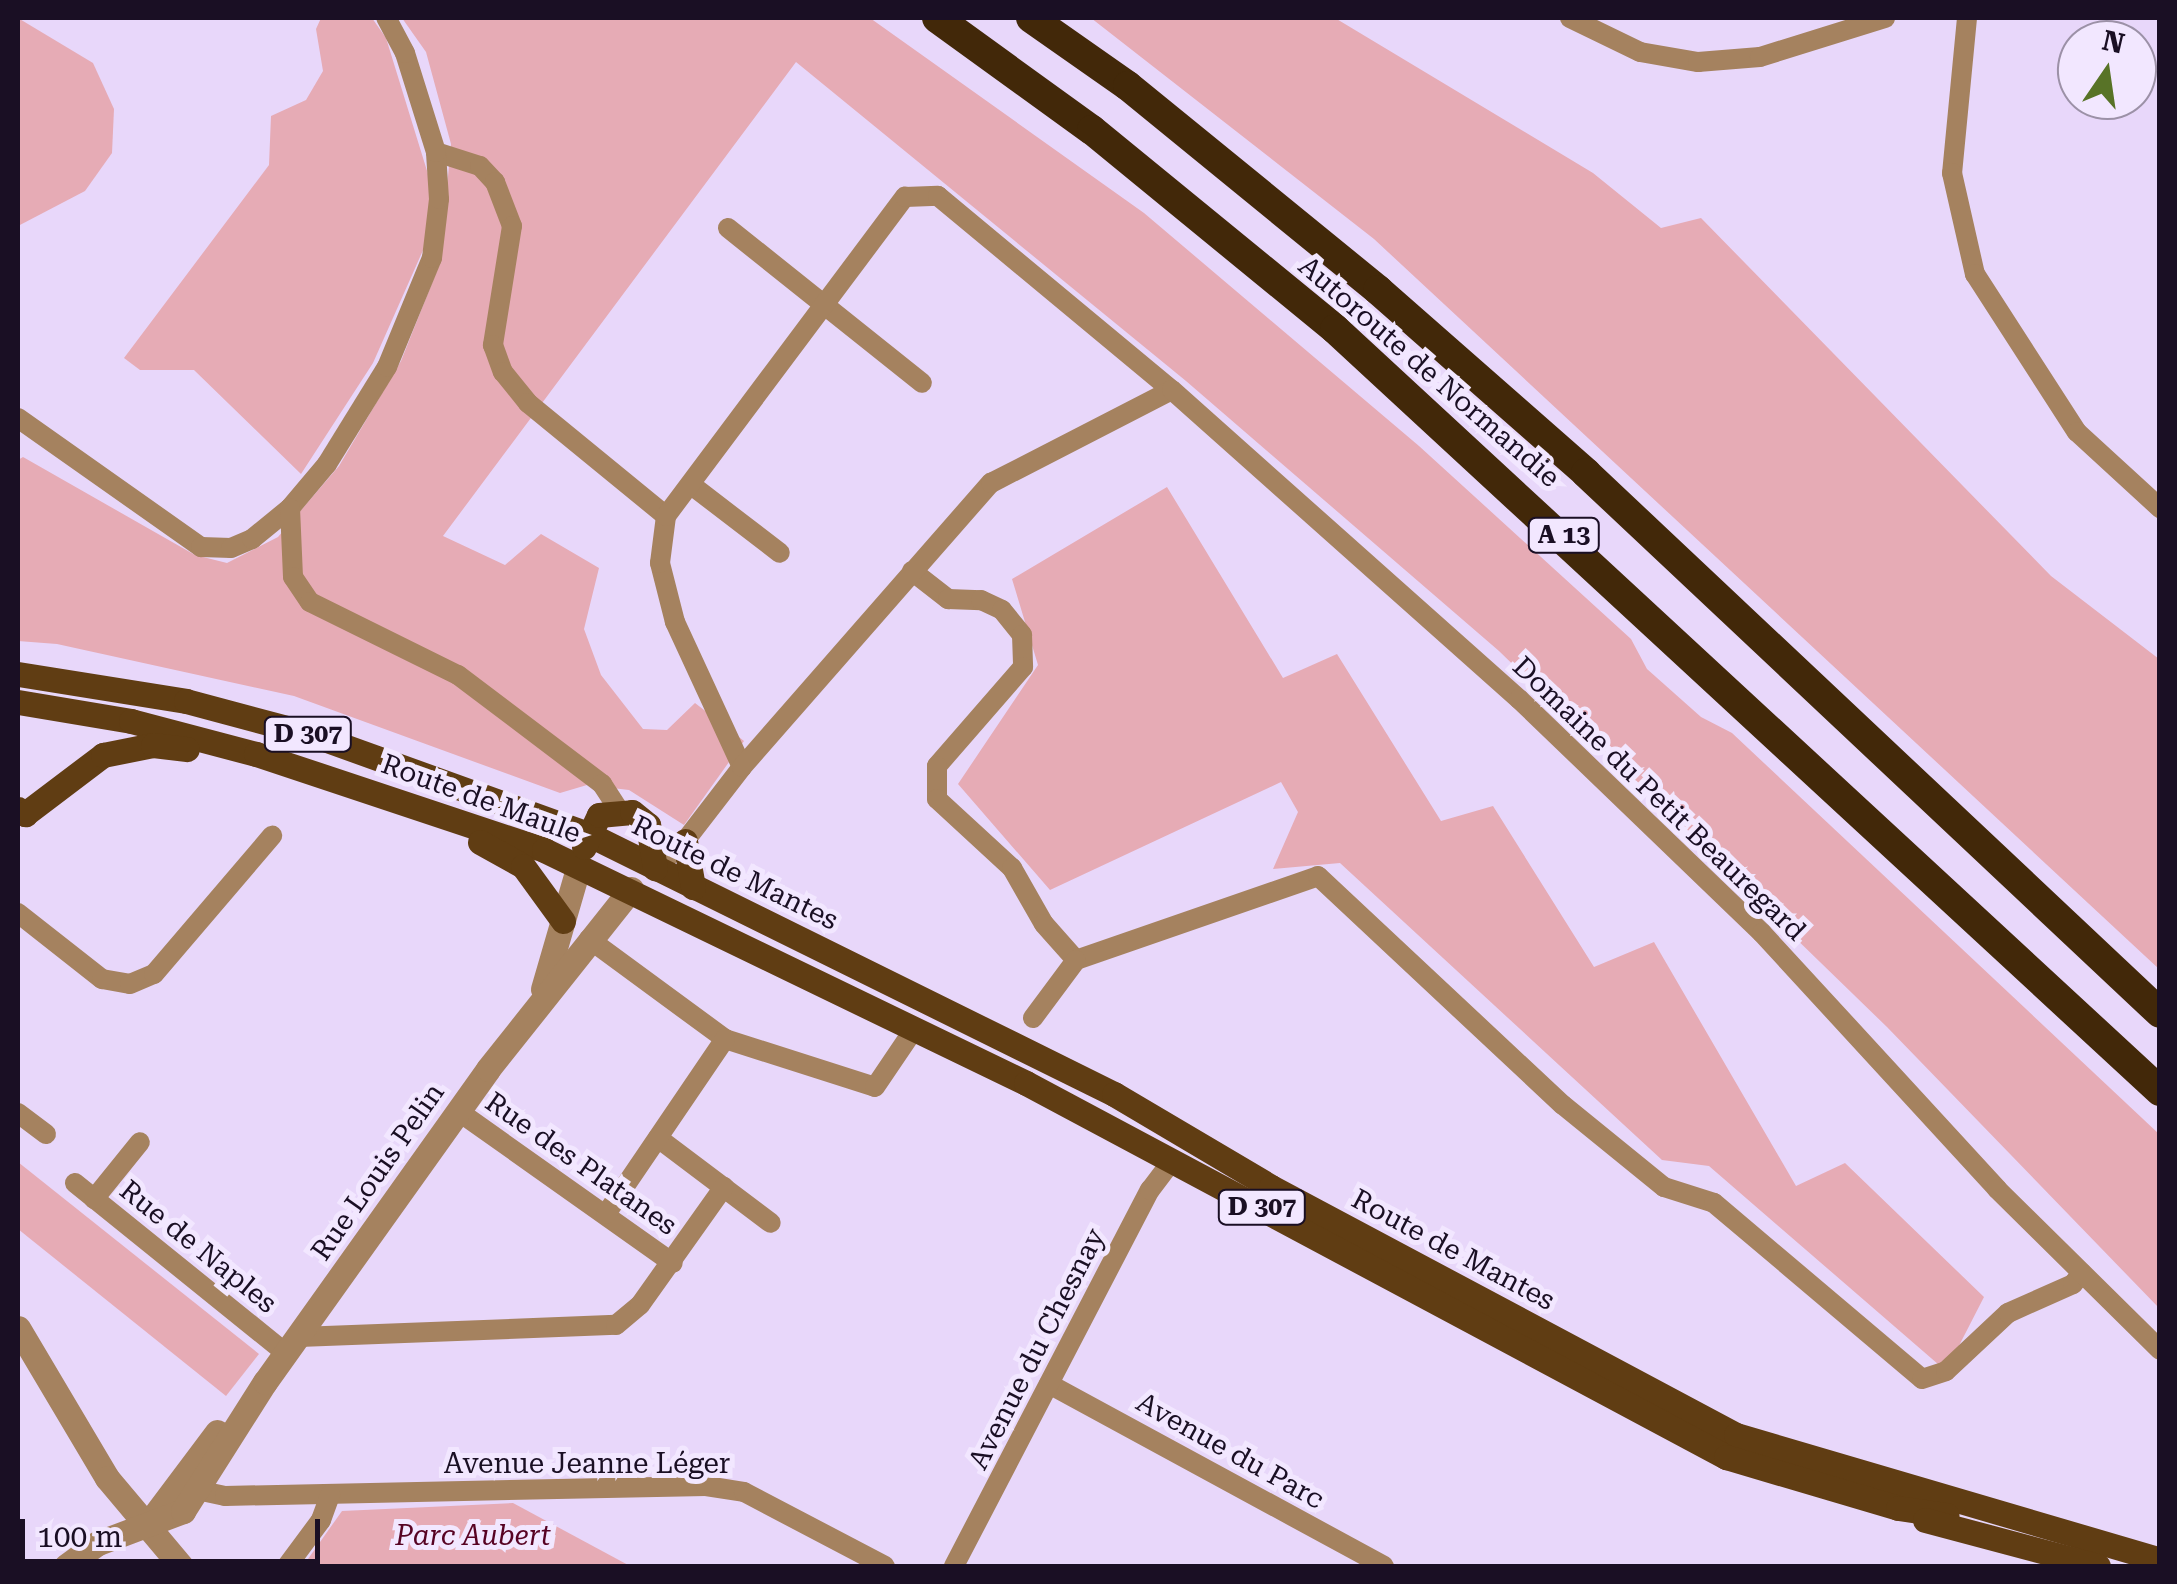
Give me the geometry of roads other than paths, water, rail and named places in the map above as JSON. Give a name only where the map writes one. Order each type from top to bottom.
[{"type":"highway","name":"Autoroute de Normandie","points":[[937,18],[1092,130],[1334,328],[2160,1091]]},
{"type":"highway","name":"Autoroute de Normandie","points":[[1031,18],[1128,86],[1497,394],[2160,1013]]},
{"type":"main road","name":"Route de Maule","points":[[18,674],[186,702],[312,736],[588,834]]},
{"type":"main road","name":"Route de Maule","points":[[18,702],[131,720],[256,754],[447,816],[631,889]]},
{"type":"main road","points":[[20,817],[72,774],[118,750],[153,745],[256,754]]},
{"type":"main road","points":[[578,865],[588,834],[599,816],[618,809],[648,825],[654,868],[631,889]]},
{"type":"main road","points":[[447,816],[452,831],[524,866],[563,921]]},
{"type":"main road","name":"Route de Mantes","points":[[588,834],[1114,1094],[1271,1186],[1736,1435],[2073,1533],[2160,1563]]},
{"type":"main road","points":[[685,841],[693,887]]},
{"type":"main road","name":"Route de Mantes","points":[[631,889],[1173,1160],[1726,1456],[1898,1508],[2160,1563]]},
{"type":"main road","name":"D 307","points":[[1898,1508],[2098,1566]]},
{"type":"main road","points":[[2073,1533],[2084,1528],[2160,1546]]},
{"type":"street","points":[[18,418],[201,548],[231,548],[252,539],[290,508],[358,417],[413,311],[432,258],[440,199],[436,152],[406,54],[386,18]]},
{"type":"street","points":[[1570,18],[1640,52],[1698,62],[1760,57],[1885,18]]},
{"type":"street","points":[[1967,18],[1952,172],[1974,274],[2077,432],[2160,508]]},
{"type":"street","points":[[436,152],[480,166],[495,182],[512,226],[493,345],[503,372],[528,403],[666,516],[660,563],[675,622],[742,766]]},
{"type":"street","name":"Domaine du Petit Beauregard","points":[[666,516],[694,486],[906,197],[928,192],[1172,390],[1519,699],[1762,933],[2082,1274],[2160,1350]]},
{"type":"street","points":[[728,228],[922,382]]},
{"type":"street","points":[[654,868],[685,841],[742,766],[991,483],[1172,390]]},
{"type":"street","points":[[694,486],[780,553]]},
{"type":"street","points":[[290,508],[293,576],[310,602],[458,676],[602,784],[618,809]]},
{"type":"street","points":[[912,572],[948,599],[981,600],[1002,610],[1022,635],[1023,667],[937,766],[937,800],[1012,868],[1044,924],[1076,960]]},
{"type":"street","points":[[18,912],[102,980],[130,984],[154,974],[272,836]]},
{"type":"street","name":"Rue Louis Pelin","points":[[540,999],[578,865]]},
{"type":"street","points":[[1034,1018],[1076,960],[1318,876],[1562,1105],[1664,1188],[1714,1203],[1922,1379],[1946,1371],[2008,1313],[2073,1284],[2082,1274]]},
{"type":"street","name":"Rue Louis Pelin","points":[[81,1566],[106,1557],[189,1488],[222,1426],[265,1382],[540,999],[631,889]]},
{"type":"street","points":[[589,940],[725,1039],[874,1087],[915,1028]]},
{"type":"street","points":[[606,1214],[725,1039]]},
{"type":"street","name":"Rue des Platanes","points":[[458,1110],[672,1263]]},
{"type":"street","points":[[18,1113],[46,1134]]},
{"type":"street","points":[[658,1138],[771,1223]]},
{"type":"street","points":[[94,1199],[140,1142]]},
{"type":"street","name":"Avenue du Chesnay","points":[[954,1566],[1150,1190],[1173,1160]]},
{"type":"street","name":"Rue de Naples","points":[[75,1183],[292,1345]]},
{"type":"street","points":[[292,1345],[616,1325],[672,1263],[724,1187]]},
{"type":"street","points":[[18,1328],[107,1478],[181,1566]]},
{"type":"street","name":"Avenue du Parc","points":[[1046,1390],[1384,1566]]},
{"type":"street","name":"Avenue Jeanne Léger","points":[[189,1488],[330,1495],[706,1486],[744,1492],[886,1566]]},
{"type":"street","points":[[287,1566],[321,1520],[330,1495]]},
{"type":"street","points":[[66,1566],[98,1543],[147,1526]]},
{"type":"street","points":[[147,1526],[166,1566]]},
{"type":"park label","name":"Parc Aubert","points":[[473,1536]]}]
